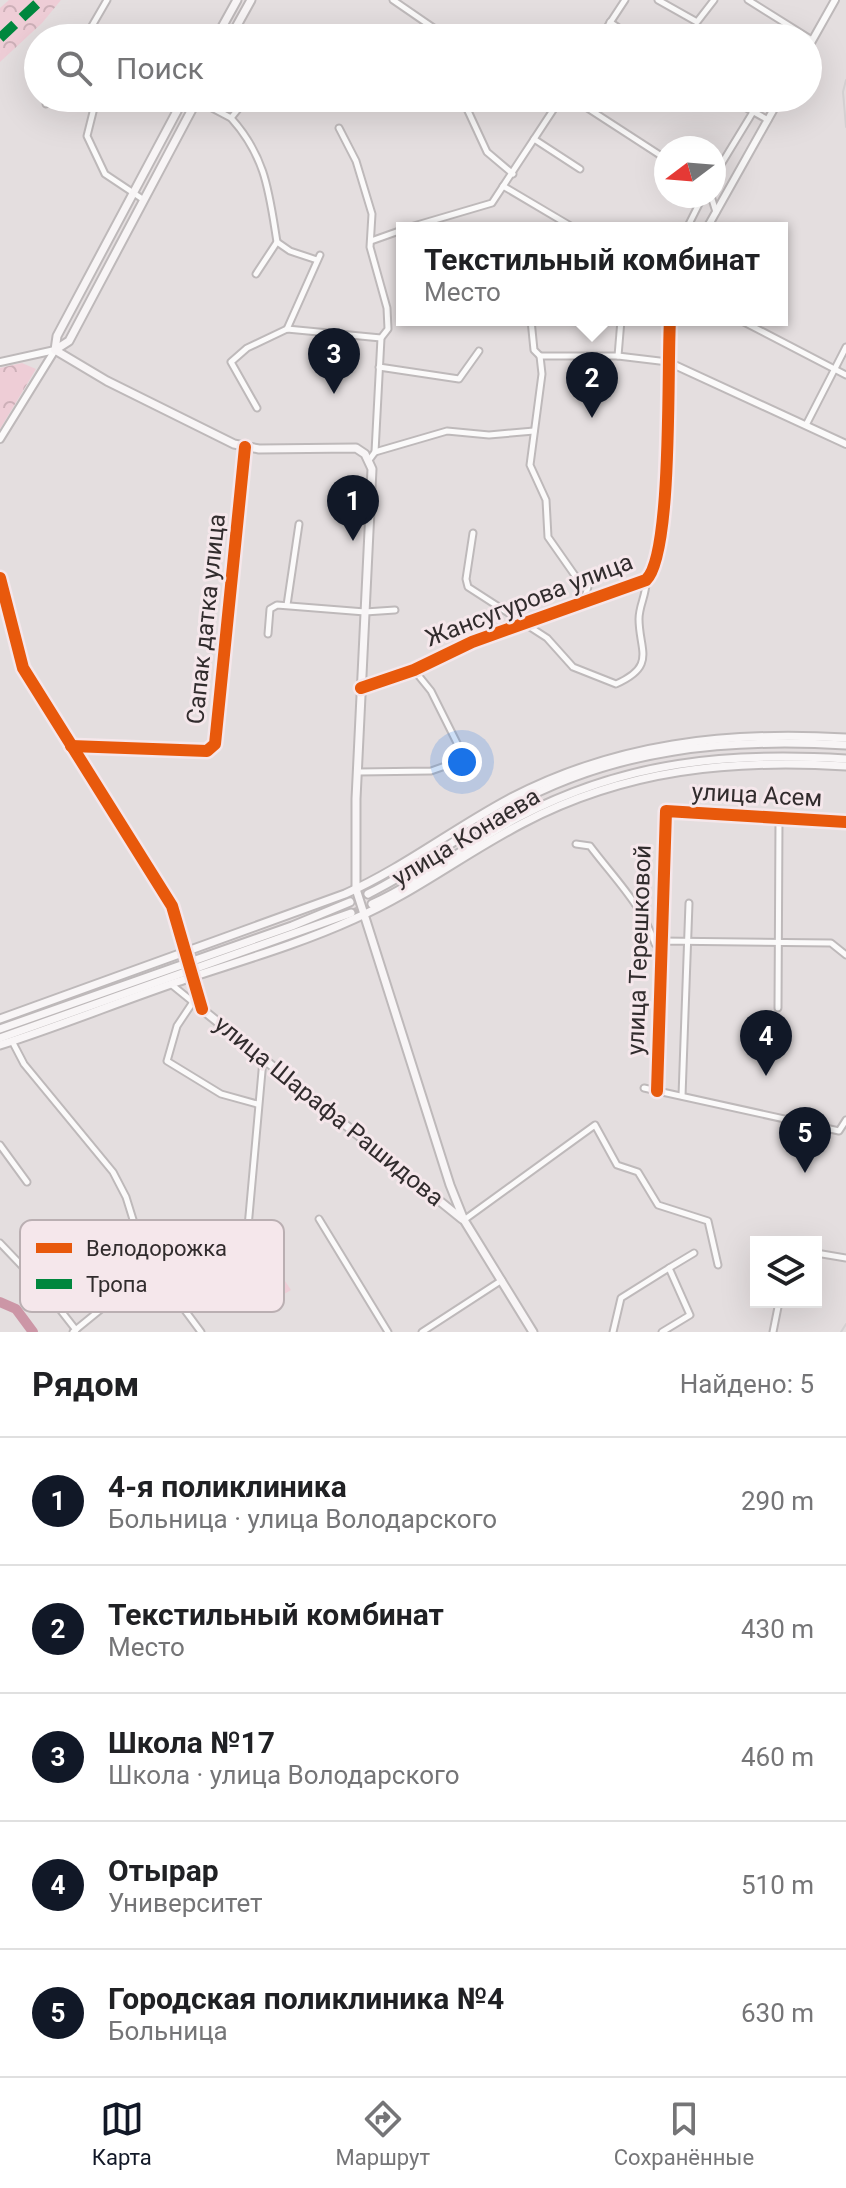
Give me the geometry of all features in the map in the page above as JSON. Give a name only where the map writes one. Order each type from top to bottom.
[{"type":"main road","points":[[224,24],[237,0]]},
{"type":"main road","points":[[238,24],[251,0]]},
{"type":"main road","points":[[55,350],[57,336],[177,112]]},
{"type":"main road","points":[[55,350],[69,341],[191,112]]},
{"type":"main road","points":[[55,350],[107,381],[245,447],[356,448],[369,460]]},
{"type":"main road","name":"улица Шарафа Рашидова","points":[[369,460],[372,469],[354,902],[368,931],[422,1107],[464,1220],[533,1332]]},
{"type":"main road","name":"улица Конаева","points":[[0,1019],[356,889],[400,866],[508,799],[594,762],[670,743],[715,737],[755,734],[846,738]]},
{"type":"main road","name":"улица Конаева","points":[[368,894],[511,805],[596,768],[672,750],[715,744],[755,741],[846,745]]},
{"type":"main road","name":"улица Конаева","points":[[372,904],[518,817],[601,781],[674,763],[717,757],[755,755],[846,759]]},
{"type":"main road","points":[[0,1029],[362,916],[401,897],[521,824],[603,788],[675,770],[717,764],[755,762],[846,766]]},
{"type":"main road","points":[[0,1045],[171,984],[191,970],[354,902]]},
{"type":"main road","points":[[0,1038],[351,913]]},
{"type":"main road","name":"улица Шарафа Рашидова","points":[[193,1002],[464,1220]]},
{"type":"street","points":[[93,24],[107,0]]},
{"type":"street","points":[[393,0],[424,24]]},
{"type":"street","points":[[613,24],[610,22],[625,0]]},
{"type":"street","points":[[658,0],[697,22],[714,0]]},
{"type":"street","points":[[748,0],[786,24]]},
{"type":"street","points":[[821,24],[835,0]]},
{"type":"street","points":[[93,112],[87,136],[105,174],[144,200]]},
{"type":"street","points":[[221,112],[231,118],[252,141],[261,162],[277,242],[290,251],[318,258],[287,329]]},
{"type":"street","points":[[231,118],[236,112]]},
{"type":"street","points":[[468,112],[487,152],[513,174]]},
{"type":"street","points":[[431,222],[492,203],[553,112]]},
{"type":"street","points":[[585,112],[654,152]]},
{"type":"street","points":[[726,156],[753,112],[768,120]]},
{"type":"street","points":[[710,222],[772,112]]},
{"type":"street","points":[[339,128],[356,161],[372,214],[370,247],[387,308],[388,329],[381,338],[375,452],[369,460]]},
{"type":"street","points":[[534,139],[580,169]]},
{"type":"street","points":[[503,186],[564,222]]},
{"type":"street","points":[[715,208],[716,212]]},
{"type":"street","points":[[371,241],[396,232]]},
{"type":"street","points":[[256,274],[277,242]]},
{"type":"street","points":[[532,326],[534,350],[540,356],[542,374],[530,465],[546,500],[548,537],[576,577],[588,587],[583,604]]},
{"type":"street","points":[[618,356],[620,326]]},
{"type":"street","name":"Жансугурова улица","points":[[361,688],[414,670],[443,653],[646,580],[656,565],[663,527],[670,326]]},
{"type":"street","points":[[752,326],[846,375]]},
{"type":"street","points":[[257,408],[231,362],[247,348],[287,329],[381,338]]},
{"type":"street","points":[[806,425],[846,347]]},
{"type":"street","points":[[0,362],[55,350]]},
{"type":"street","points":[[0,439],[55,350]]},
{"type":"street","points":[[379,367],[459,379],[479,351]]},
{"type":"street","points":[[540,356],[618,356],[668,362],[846,444]]},
{"type":"street","points":[[375,452],[447,431],[489,435],[534,431]]},
{"type":"street","name":"Сапак датка улица","points":[[71,746],[207,751],[215,744],[245,447]]},
{"type":"street","points":[[287,605],[299,524]]},
{"type":"street","points":[[473,533],[466,583],[480,598],[547,638],[573,667],[616,684],[636,673],[644,654],[639,621],[646,580]]},
{"type":"street","points":[[0,578],[23,668],[172,906],[202,1009]]},
{"type":"street","points":[[268,634],[271,607],[287,605],[365,612],[395,610]]},
{"type":"street","points":[[359,772],[431,771],[465,759],[431,691],[414,670]]},
{"type":"street","name":"улица Асем","points":[[666,811],[846,822]]},
{"type":"street","name":"улица Терешковой","points":[[657,1091],[666,811]]},
{"type":"street","points":[[778,1008],[779,820]]},
{"type":"street","points":[[576,844],[590,846],[647,920],[655,944],[661,941],[831,943],[846,955]]},
{"type":"street","points":[[682,1096],[685,941],[689,903]]},
{"type":"street","points":[[171,984],[193,1002],[177,1026],[167,1061],[221,1094],[257,1104]]},
{"type":"street","points":[[12,1041],[24,1064],[113,1172],[133,1220]]},
{"type":"street","points":[[249,1220],[263,1060]]},
{"type":"street","points":[[644,1088],[839,1131],[846,1120]]},
{"type":"street","points":[[464,1220],[595,1125],[617,1165],[638,1172],[658,1205],[708,1221],[718,1265]]},
{"type":"street","points":[[0,1145],[27,1182]]},
{"type":"street","points":[[319,1219],[388,1332]]},
{"type":"street","points":[[0,1243],[20,1264]]},
{"type":"street","points":[[613,1332],[621,1298],[694,1253]]},
{"type":"street","points":[[822,1254],[846,1258]]},
{"type":"street","points":[[662,1332],[690,1315],[669,1268]]},
{"type":"street","points":[[422,1332],[502,1280]]},
{"type":"street","points":[[773,1332],[778,1308]]},
{"type":"street","points":[[60,1312],[74,1331],[97,1312]]},
{"type":"street","points":[[187,1312],[201,1332]]},
{"type":"green space","points":[[9,0],[61,0],[41,24],[24,24],[24,40],[0,62],[0,8]]},
{"type":"green space","points":[[22,363],[36,369],[0,429],[0,368]]},
{"type":"green space","points":[[284,1280],[291,1290],[284,1294]]},
{"type":"waterway","points":[[0,1302],[16,1309],[33,1332]]},
{"type":"tunnel","points":[[351,913],[372,904]]},
{"type":"railway","points":[[846,80],[843,92],[846,127]]},
{"type":"railway","points":[[841,1332],[846,1324]]},
{"type":"marked path","points":[[0,38],[41,0]]},
{"type":"cycle path","points":[[361,688],[414,670],[472,642],[646,580],[655,564],[665,499],[670,326]]},
{"type":"cycle path","points":[[71,746],[207,751],[215,744],[245,447]]},
{"type":"cycle path","points":[[0,578],[23,668],[172,906],[202,1009]]},
{"type":"cycle path","points":[[657,1091],[666,811],[846,822]]},
{"type":"place","name":"Школа №17","points":[[334,394]]},
{"type":"place","name":"Текстильный комбинат","points":[[592,418]]},
{"type":"place","name":"4-я поликлиника","points":[[353,541]]},
{"type":"place","name":"Отырар","points":[[766,1076]]},
{"type":"place","name":"Городская поликлиника №4","points":[[805,1173]]}]
